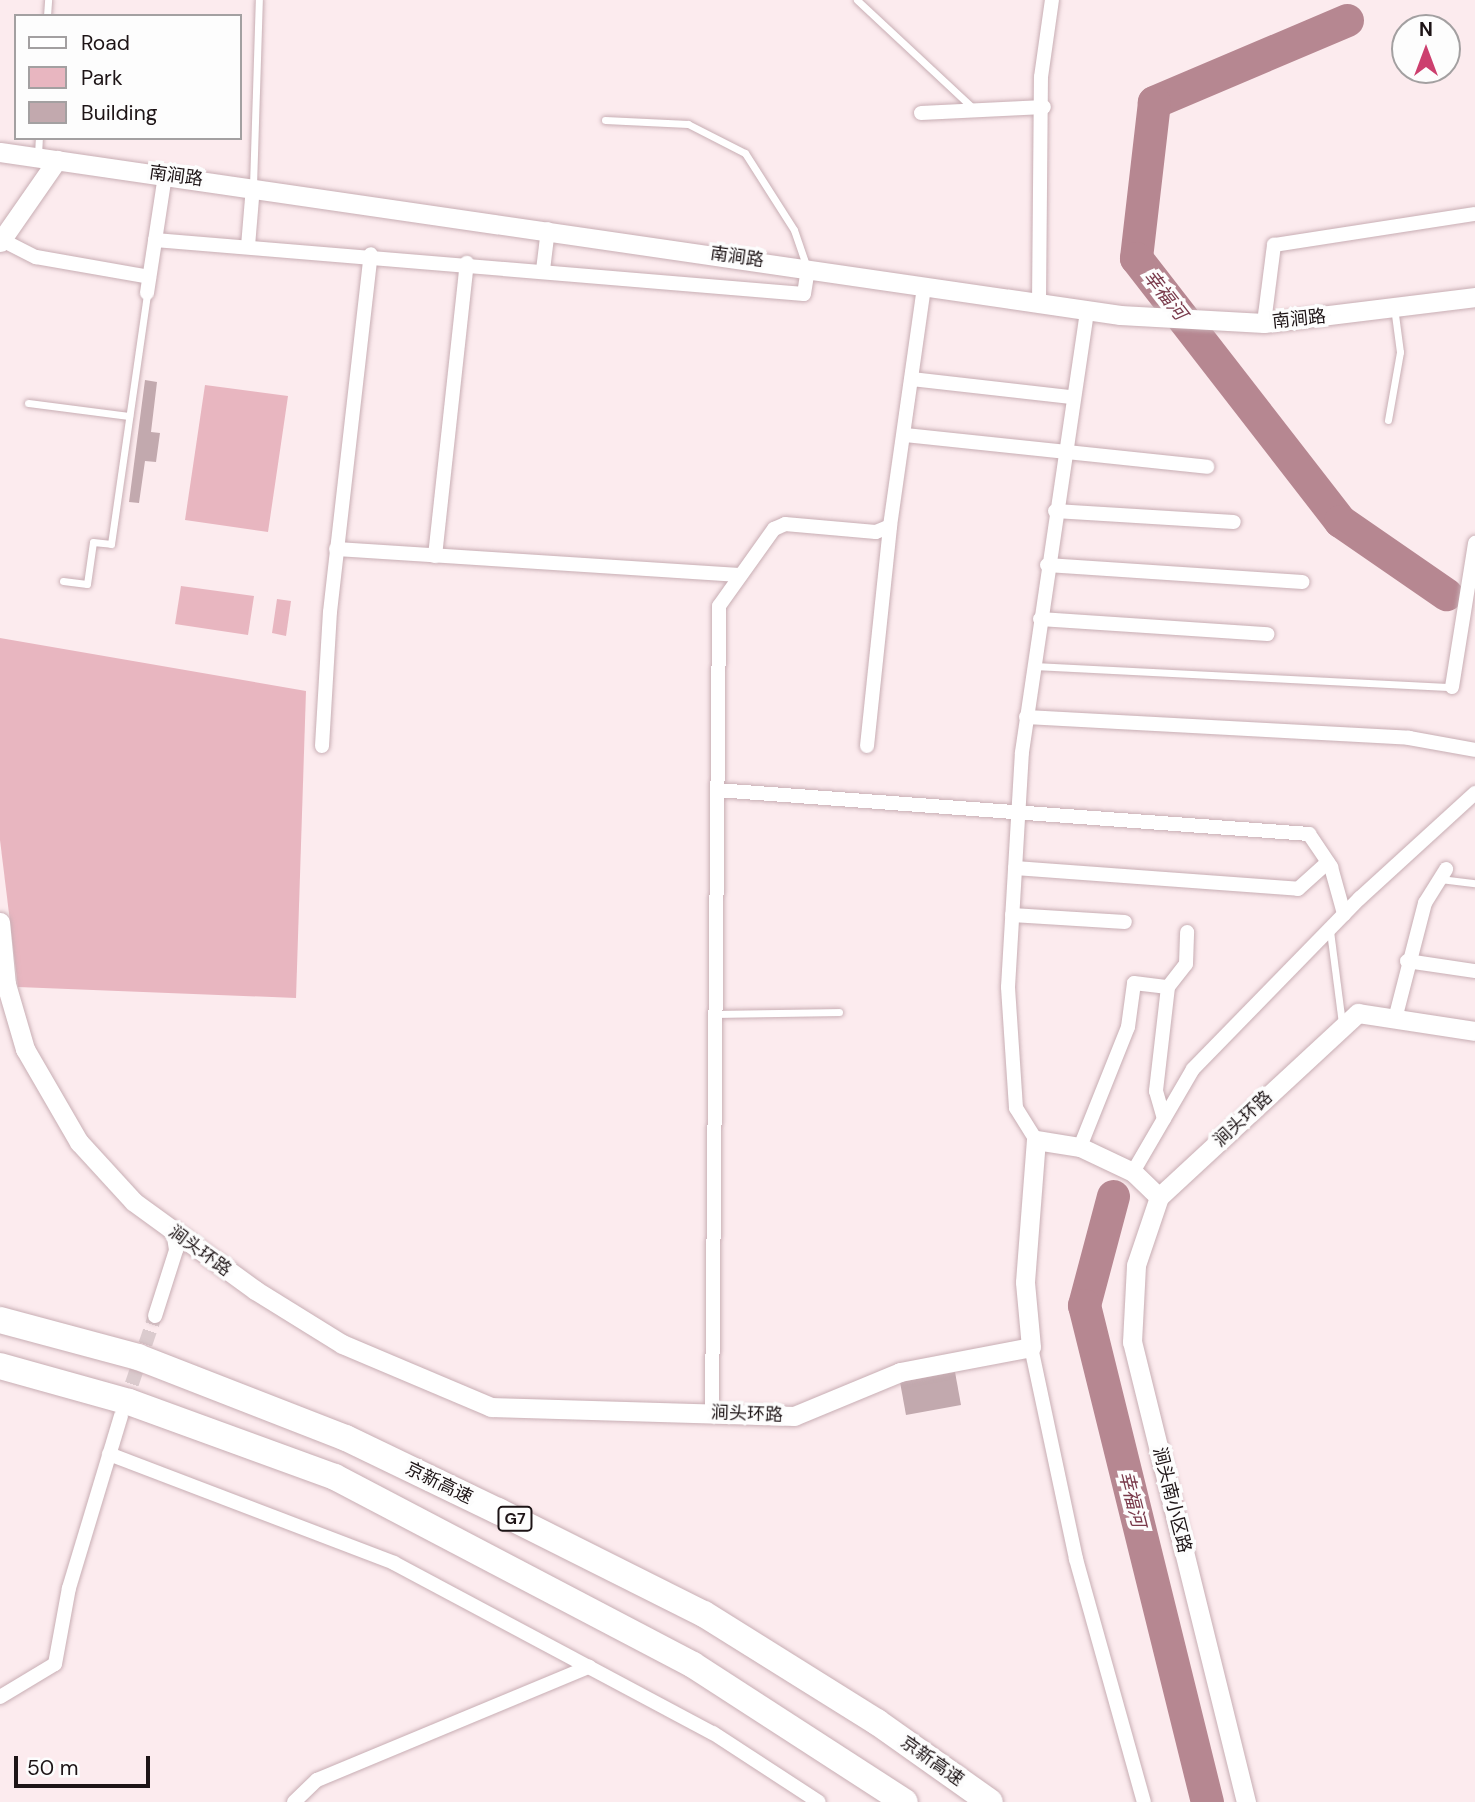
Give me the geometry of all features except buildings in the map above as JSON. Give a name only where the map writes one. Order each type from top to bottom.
[{"type":"highway","name":"京新高速","points":[[0,1320],[138,1357],[346,1438],[498,1511],[704,1614],[990,1802]]},
{"type":"highway","name":"G7","points":[[0,1366],[129,1402],[335,1477],[693,1665],[905,1802]]},
{"type":"street","points":[[1040,303],[1044,107],[1041,76],[1052,0]]},
{"type":"street","points":[[921,113],[1044,107]]},
{"type":"street","name":"南涧路","points":[[0,152],[45,152],[165,175],[548,229],[1120,315],[1264,323],[1475,297]]},
{"type":"street","points":[[45,152],[1,241],[36,257],[149,277]]},
{"type":"street","points":[[147,293],[165,175]]},
{"type":"street","points":[[248,246],[253,187]]},
{"type":"street","points":[[1264,323],[1274,245],[1475,214]]},
{"type":"street","points":[[543,270],[548,229]]},
{"type":"street","points":[[155,240],[371,254],[804,294],[808,268]]},
{"type":"street","points":[[322,746],[336,550],[371,254]]},
{"type":"street","points":[[435,556],[467,263]]},
{"type":"street","points":[[867,746],[890,526],[925,286]]},
{"type":"street","points":[[1087,310],[1071,397],[1026,717],[1008,987],[1016,1108],[1036,1140],[1025,1282],[1031,1347],[1076,1559],[1144,1802]]},
{"type":"street","points":[[912,379],[1071,397]]},
{"type":"street","points":[[905,435],[1063,455],[1207,467]]},
{"type":"street","points":[[1055,511],[1234,522]]},
{"type":"street","points":[[712,1413],[719,607],[766,536],[785,524],[876,532],[890,526]]},
{"type":"street","points":[[1452,687],[1475,543]]},
{"type":"street","points":[[336,550],[740,575]]},
{"type":"street","points":[[1047,565],[1302,582]]},
{"type":"street","points":[[1040,620],[1268,634]]},
{"type":"street","points":[[1026,717],[1409,738],[1475,750]]},
{"type":"street","points":[[717,790],[1309,834],[1328,862],[1344,914]]},
{"type":"street","points":[[1133,1172],[1193,1069],[1344,914],[1475,793]]},
{"type":"street","points":[[1015,868],[1298,890],[1328,862]]},
{"type":"street","points":[[1395,1018],[1406,961],[1425,903],[1443,874]]},
{"type":"street","points":[[1013,915],[1125,922]]},
{"type":"street","name":"涧头环路","points":[[0,922],[6,984],[25,1049],[79,1142],[134,1202],[342,1344],[491,1407],[794,1416],[900,1372],[1031,1347]]},
{"type":"street","points":[[1164,1119],[1156,1091],[1168,987],[1186,964],[1187,932]]},
{"type":"street","points":[[1406,961],[1475,971]]},
{"type":"street","points":[[1080,1147],[1128,1027],[1134,983],[1168,987]]},
{"type":"street","name":"涧头环路","points":[[1159,1197],[1341,1018],[1359,1013],[1475,1031]]},
{"type":"street","points":[[1036,1140],[1080,1147],[1133,1172],[1159,1197]]},
{"type":"street","name":"涧头南小区路","points":[[1159,1197],[1136,1265],[1132,1342],[1247,1802]]},
{"type":"street","points":[[155,1316],[176,1250],[173,1231]]},
{"type":"street","points":[[0,1697],[55,1664],[69,1588],[121,1416]]},
{"type":"street","points":[[109,1454],[394,1563],[713,1733],[818,1802]]},
{"type":"street","points":[[294,1802],[317,1780],[589,1667]]},
{"type":"lane","points":[[253,187],[259,0]]},
{"type":"lane","points":[[857,0],[978,111]]},
{"type":"lane","points":[[604,120],[688,124],[744,153],[770,186],[808,268]]},
{"type":"lane","points":[[63,581],[87,584],[93,542],[111,544],[147,293]]},
{"type":"lane","points":[[1388,420],[1400,352],[1394,307]]},
{"type":"lane","points":[[28,403],[129,416]]},
{"type":"lane","points":[[1033,666],[1452,687]]},
{"type":"lane","points":[[1443,874],[1475,883]]},
{"type":"lane","points":[[1329,929],[1331,968],[1341,1018]]},
{"type":"lane","points":[[717,1014],[839,1012]]},
{"type":"green space","points":[[205,385],[288,396],[268,532],[185,520]]},
{"type":"green space","points":[[181,586],[254,596],[248,635],[175,624]]},
{"type":"green space","points":[[277,599],[291,601],[286,636],[272,633]]},
{"type":"green space","points":[[0,638],[306,691],[296,998],[18,987],[0,840]]},
{"type":"waterway","name":"幸福河","points":[[1347,20],[1154,102],[1136,258],[1340,521],[1446,594]]},
{"type":"waterway","name":"幸福河","points":[[1113,1196],[1084,1305],[1207,1802]]},
{"type":"tunnel","points":[[125,1404],[155,1316]]}]
